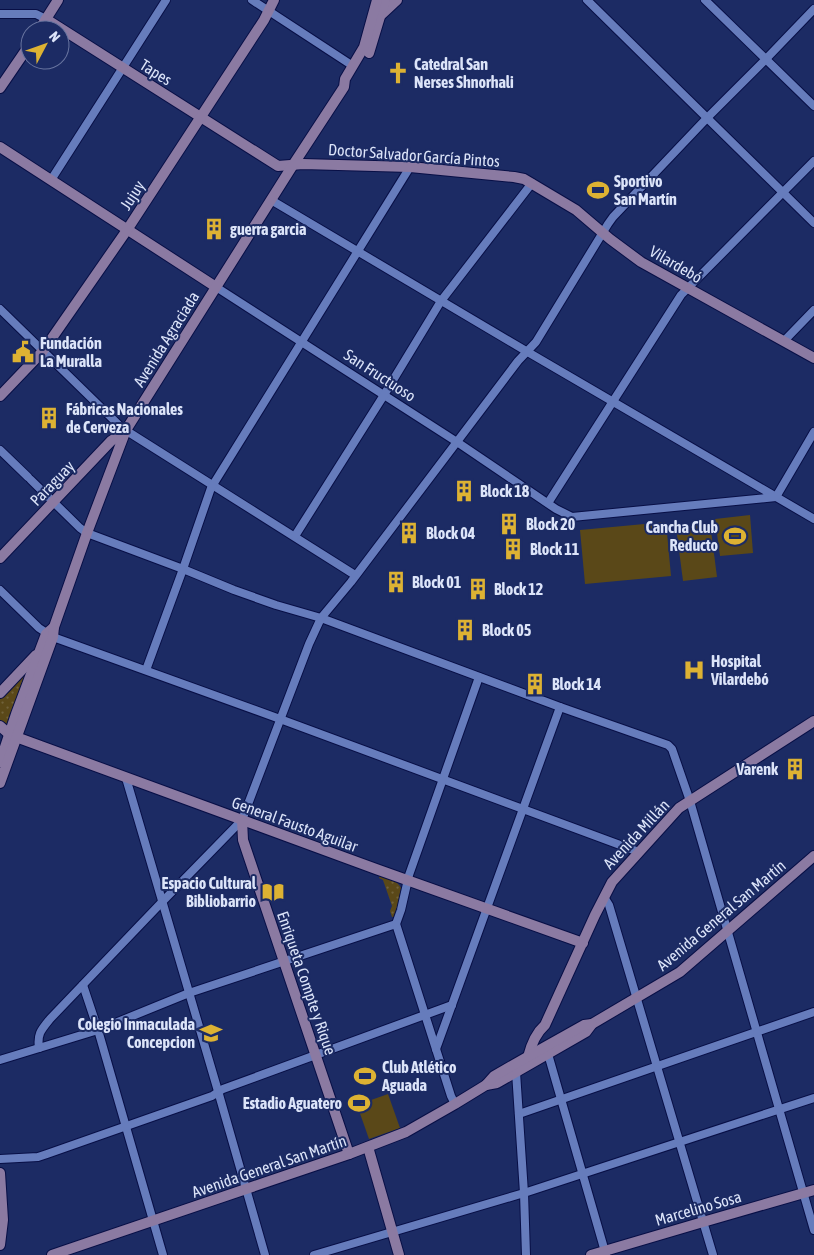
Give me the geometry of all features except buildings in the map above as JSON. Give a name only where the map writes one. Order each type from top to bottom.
[{"type":"street","points":[[46,19],[58,0]]},
{"type":"street","points":[[52,180],[166,0]]},
{"type":"street","points":[[252,0],[353,66]]},
{"type":"street","name":"Jujuy","points":[[0,396],[43,351],[127,230],[274,0]]},
{"type":"street","name":"Avenida Agraciada","points":[[0,762],[13,736],[126,430],[344,87],[345,79],[364,46],[377,0]]},
{"type":"street","name":"Avenida Agraciada","points":[[344,87],[350,84],[367,56],[385,0]]},
{"type":"street","points":[[380,17],[396,0]]},
{"type":"street","points":[[587,0],[814,223]]},
{"type":"street","points":[[705,0],[814,106]]},
{"type":"street","points":[[39,1048],[39,1034],[43,1028],[242,820],[309,644],[321,618],[526,351],[536,342],[613,217],[814,9]]},
{"type":"street","name":"Tapes","points":[[0,14],[36,14],[46,19],[278,166],[293,165]]},
{"type":"street","points":[[0,88],[20,59]]},
{"type":"street","name":"San Fructuoso","points":[[0,147],[572,517],[776,497]]},
{"type":"street","points":[[548,503],[681,295],[814,161]]},
{"type":"street","name":"Doctor Salvador García Pintos","points":[[293,165],[410,167],[514,177],[524,179],[532,184]]},
{"type":"street","points":[[146,670],[213,485],[410,167]]},
{"type":"street","points":[[295,536],[441,301],[532,184]]},
{"type":"street","name":"Vilardebó","points":[[532,184],[576,210],[629,254],[814,358]]},
{"type":"street","points":[[271,200],[814,519]]},
{"type":"street","points":[[0,309],[126,430],[355,576]]},
{"type":"street","points":[[784,341],[814,310]]},
{"type":"street","name":"Paraguay","points":[[0,558],[111,441],[126,430]]},
{"type":"street","points":[[776,497],[813,434]]},
{"type":"street","points":[[0,450],[87,533],[259,599],[321,618],[668,745],[672,749],[690,800],[814,1230]]},
{"type":"street","points":[[0,590],[51,632],[113,659],[639,852]]},
{"type":"street","name":"Avenida Agraciada","points":[[0,783],[40,650],[51,632]]},
{"type":"street","points":[[0,693],[40,650]]},
{"type":"street","points":[[455,1104],[396,924],[408,880],[479,677]]},
{"type":"street","points":[[436,1049],[560,707]]},
{"type":"street","name":"Avenida Millán","points":[[528,1057],[532,1045],[545,1025],[612,882],[679,808],[814,721]]},
{"type":"street","name":"General Fausto Aguilar","points":[[0,726],[13,736],[583,943]]},
{"type":"street","points":[[126,778],[265,1255]]},
{"type":"street","name":"Enriqueta Compte y Rique","points":[[242,820],[243,840],[350,1154]]},
{"type":"street","points":[[229,834],[237,834],[243,840]]},
{"type":"street","name":"Avenida General San Martín","points":[[486,1085],[497,1083],[516,1072],[584,1025],[592,1024],[680,972],[814,856]]},
{"type":"street","points":[[604,897],[609,905],[713,1255]]},
{"type":"street","points":[[0,1060],[98,1030],[189,992],[396,924]]},
{"type":"street","points":[[83,985],[98,1030],[163,1255]]},
{"type":"street","points":[[0,1159],[38,1157],[212,1096],[223,1089],[452,1005]]},
{"type":"street","points":[[519,1114],[814,1012]]},
{"type":"street","name":"Avenida Millán","points":[[544,1053],[545,1025]]},
{"type":"street","points":[[544,1053],[560,1099],[606,1253]]},
{"type":"street","name":"Avenida General San Martín","points":[[52,1255],[350,1154],[406,1132],[486,1085],[494,1076],[528,1057],[544,1053]]},
{"type":"street","points":[[516,1072],[526,1255]]},
{"type":"street","points":[[314,1255],[582,1175],[814,1098]]},
{"type":"street","points":[[368,1147],[399,1255]]},
{"type":"street","points":[[0,1173],[3,1230],[0,1245]]},
{"type":"street","name":"Marcelino Sosa","points":[[591,1255],[606,1253],[703,1222],[814,1190]]},
{"type":"shaded area","name":"Cancha Club Reducto","points":[[750,515],[753,553],[720,556],[715,519]]},
{"type":"shaded area","points":[[666,522],[671,576],[585,584],[580,530]]},
{"type":"shaded area","points":[[710,523],[717,577],[683,581],[676,527]]},
{"type":"shaded area","points":[[28,670],[8,724],[5,725],[0,721],[0,697]]},
{"type":"shaded area","points":[[380,875],[395,881],[401,888],[395,917],[392,917],[390,911],[392,906],[383,880],[379,878]]},
{"type":"shaded area","name":"Club Atlético Aguada","points":[[388,1094],[400,1128],[369,1139],[357,1105]]},
{"type":"place","name":"Catedral San Nerses Shnorhali","points":[[398,73]]},
{"type":"place","name":"Sportivo San Martín","points":[[598,190]]},
{"type":"place","name":"guerra garcia","points":[[214,229]]},
{"type":"place","name":"Fundación La Muralla","points":[[23,352]]},
{"type":"place","name":"Fábricas Nacionales de Cerveza","points":[[49,418]]},
{"type":"place","name":"Block 18","points":[[464,491]]},
{"type":"place","name":"Block 20","points":[[509,524]]},
{"type":"place","name":"Block 04","points":[[409,533]]},
{"type":"place","name":"Cancha Club Reducto","points":[[735,536]]},
{"type":"place","name":"Block 11","points":[[513,549]]},
{"type":"place","name":"Block 01","points":[[396,582]]},
{"type":"place","name":"Block 12","points":[[478,589]]},
{"type":"place","name":"Block 05","points":[[465,630]]},
{"type":"place","name":"Hospital Vilardebó","points":[[694,670]]},
{"type":"place","name":"Block 14","points":[[535,684]]},
{"type":"place","name":"Varenk","points":[[795,769]]},
{"type":"place","name":"Espacio Cultural Bibliobarrio","points":[[273,892]]},
{"type":"place","name":"Colegio Inmaculada Concepcion","points":[[211,1033]]},
{"type":"place","name":"Club Atlético Aguada","points":[[365,1076]]},
{"type":"place","name":"Estadio Aguatero","points":[[359,1103]]}]
